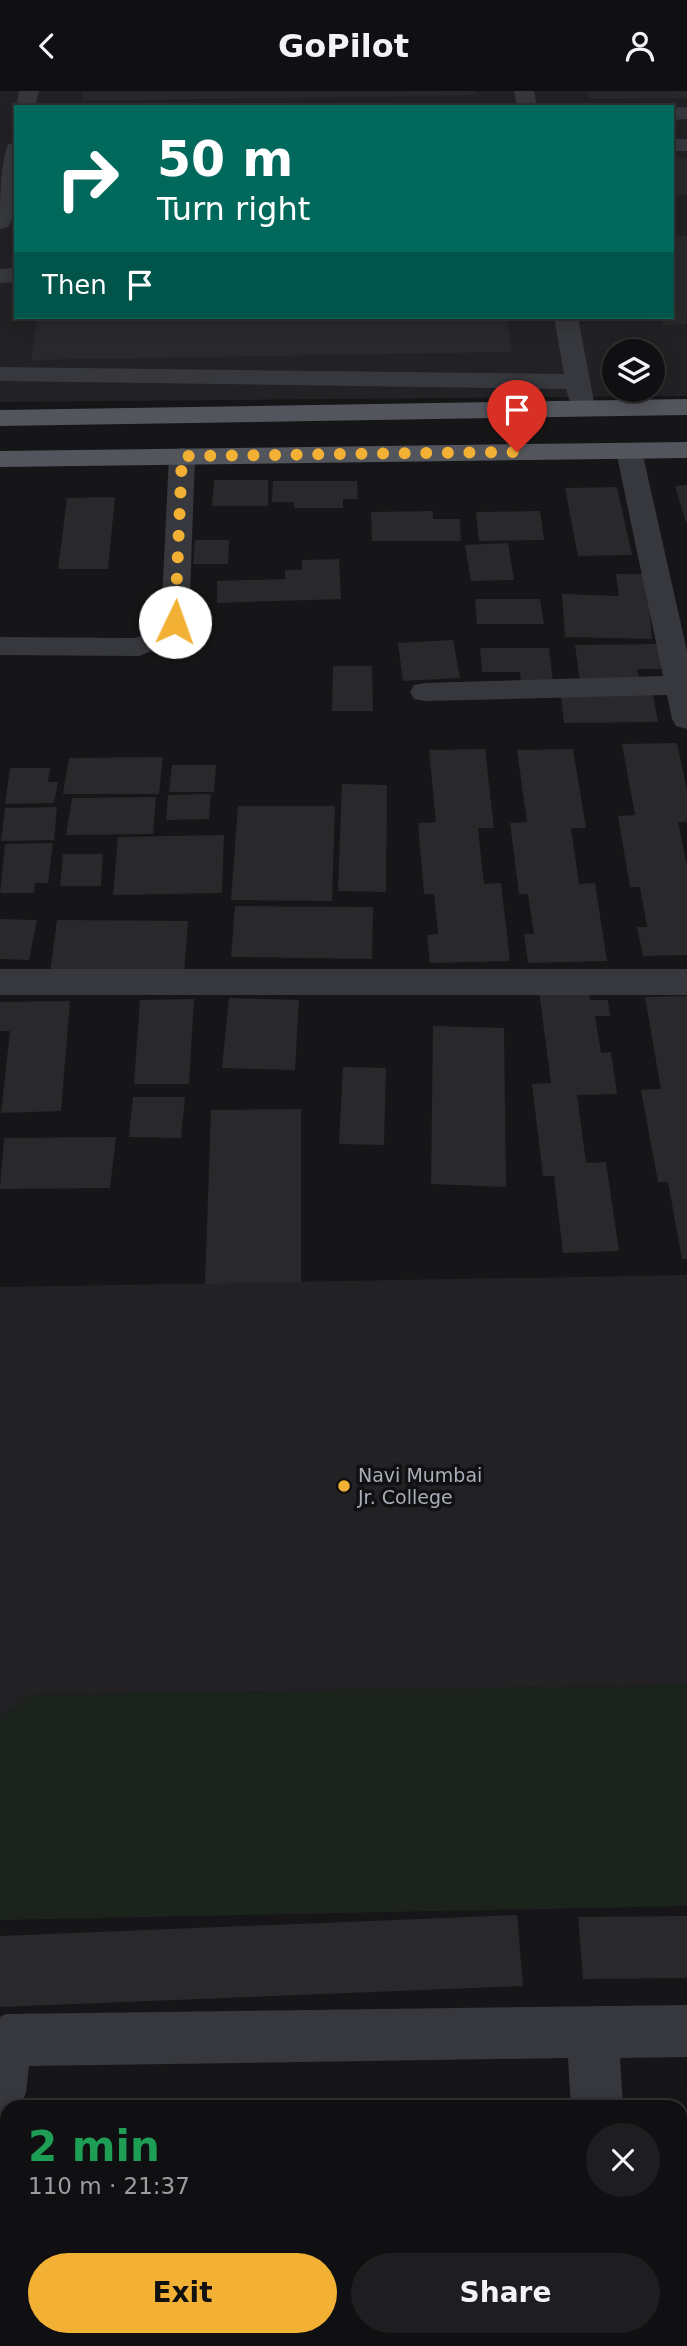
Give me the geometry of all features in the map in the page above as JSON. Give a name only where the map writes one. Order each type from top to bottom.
[{"type":"main road","points":[[0,418],[687,407]]},
{"type":"main road","points":[[0,459],[687,450]]},
{"type":"street","points":[[0,222],[14,160]]},
{"type":"street","points":[[566,319],[583,409]]},
{"type":"street","points":[[0,374],[578,382]]},
{"type":"street","points":[[629,451],[687,719]]},
{"type":"street","points":[[0,646],[139,647],[164,636],[175,622],[182,456]]},
{"type":"street","points":[[425,692],[680,685]]},
{"type":"street","points":[[0,982],[687,982]]},
{"type":"street","points":[[0,2094],[6,2041],[687,2031]]},
{"type":"street","points":[[592,2033],[597,2100]]},
{"type":"shaded area","points":[[0,91],[687,91],[687,396],[665,396],[665,339],[602,339],[602,397],[0,402]]},
{"type":"shaded area","name":"Navi Mumbai Jr. College","points":[[687,1275],[687,1685],[30,1695],[0,1719],[0,1287]]},
{"type":"shaded area","points":[[687,1685],[687,1906],[0,1920],[0,1719],[30,1695]]},
{"type":"building","points":[[83,91],[475,91],[475,95],[82,101]]},
{"type":"building","points":[[588,91],[687,91],[687,98],[590,99]]},
{"type":"building","points":[[674,158],[687,158],[687,195],[674,195]]},
{"type":"building","points":[[674,236],[687,236],[687,324],[662,325],[661,319],[674,319]]},
{"type":"building","points":[[37,319],[507,319],[512,352],[31,360]]},
{"type":"building","points":[[214,480],[268,480],[268,506],[212,506]]},
{"type":"building","points":[[273,481],[357,481],[358,499],[343,499],[343,508],[294,508],[294,502],[272,502]]},
{"type":"building","points":[[687,485],[687,522],[686,523],[675,486]]},
{"type":"building","points":[[617,487],[632,555],[578,556],[565,488]]},
{"type":"building","points":[[115,497],[108,569],[58,569],[67,498]]},
{"type":"building","points":[[433,511],[433,519],[460,519],[461,541],[372,541],[371,512]]},
{"type":"building","points":[[540,511],[544,540],[479,541],[476,512]]},
{"type":"building","points":[[195,540],[229,540],[228,564],[193,564]]},
{"type":"building","points":[[508,543],[514,580],[471,581],[465,545]]},
{"type":"building","points":[[339,559],[341,599],[217,603],[217,581],[285,579],[285,570],[302,570],[302,560]]},
{"type":"building","points":[[616,574],[646,574],[652,639],[565,637],[562,594],[619,596]]},
{"type":"building","points":[[475,599],[540,599],[544,624],[477,624]]},
{"type":"building","points":[[453,640],[460,678],[403,681],[398,643]]},
{"type":"building","points":[[660,644],[665,669],[637,669],[640,681],[580,681],[575,645]]},
{"type":"building","points":[[480,648],[549,648],[553,682],[521,682],[520,672],[482,672]]},
{"type":"building","points":[[333,666],[372,666],[373,711],[332,711]]},
{"type":"building","points":[[653,695],[658,722],[564,723],[561,696]]},
{"type":"building","points":[[677,743],[687,790],[687,822],[678,822],[687,866],[687,955],[643,956],[637,927],[647,927],[640,887],[630,887],[618,816],[635,815],[622,744]]},
{"type":"building","points":[[485,749],[494,828],[478,828],[484,884],[501,883],[510,961],[430,963],[427,935],[438,934],[434,894],[424,894],[418,823],[436,822],[429,750]]},
{"type":"building","points":[[573,749],[586,828],[571,828],[579,884],[595,883],[607,961],[528,963],[524,934],[534,934],[528,894],[519,894],[510,823],[527,822],[517,750]]},
{"type":"building","points":[[163,757],[159,794],[63,794],[69,758]]},
{"type":"building","points":[[172,765],[216,765],[214,792],[169,792]]},
{"type":"building","points":[[10,768],[50,768],[48,782],[58,782],[54,803],[5,804]]},
{"type":"building","points":[[342,784],[387,785],[386,892],[338,891]]},
{"type":"building","points":[[211,794],[209,819],[166,820],[168,795]]},
{"type":"building","points":[[156,797],[153,834],[66,835],[72,798]]},
{"type":"building","points":[[238,806],[335,806],[332,901],[231,900]]},
{"type":"building","points":[[57,807],[54,840],[1,841],[5,808]]},
{"type":"building","points":[[224,835],[222,893],[113,895],[118,837]]},
{"type":"building","points":[[53,843],[48,883],[35,883],[34,893],[0,893],[5,844]]},
{"type":"building","points":[[63,854],[103,854],[101,886],[60,886]]},
{"type":"building","points":[[235,906],[373,907],[372,959],[231,957]]},
{"type":"building","points":[[0,919],[37,920],[29,960],[0,959]]},
{"type":"building","points":[[57,920],[188,921],[184,974],[50,973]]},
{"type":"building","points":[[589,990],[590,1000],[608,1000],[610,1016],[595,1016],[601,1053],[611,1052],[617,1094],[577,1095],[586,1163],[606,1162],[619,1251],[563,1253],[554,1176],[543,1176],[532,1084],[551,1083],[539,991]]},
{"type":"building","points":[[687,996],[687,1259],[682,1259],[668,1182],[658,1182],[641,1090],[661,1089],[645,997]]},
{"type":"building","points":[[229,998],[299,1000],[295,1070],[222,1068]]},
{"type":"building","points":[[194,999],[189,1084],[134,1084],[140,1000]]},
{"type":"building","points":[[70,1001],[61,1111],[1,1113],[10,1031],[0,1031],[0,1002]]},
{"type":"building","points":[[433,1026],[504,1028],[506,1187],[431,1184]]},
{"type":"building","points":[[343,1067],[386,1068],[384,1145],[339,1144]]},
{"type":"building","points":[[133,1097],[185,1097],[181,1138],[129,1137]]},
{"type":"building","points":[[301,1109],[301,1282],[205,1284],[211,1110]]},
{"type":"building","points":[[116,1137],[110,1188],[0,1189],[4,1138]]},
{"type":"building","points":[[517,1915],[523,1986],[0,2007],[0,1936]]},
{"type":"building","points":[[687,1916],[687,1978],[583,1979],[578,1917]]},
{"type":"place","name":"Navi Mumbai Jr. College","points":[[344,1486]]},
{"type":"route","points":[[175,622],[182,456],[517,452]]}]
